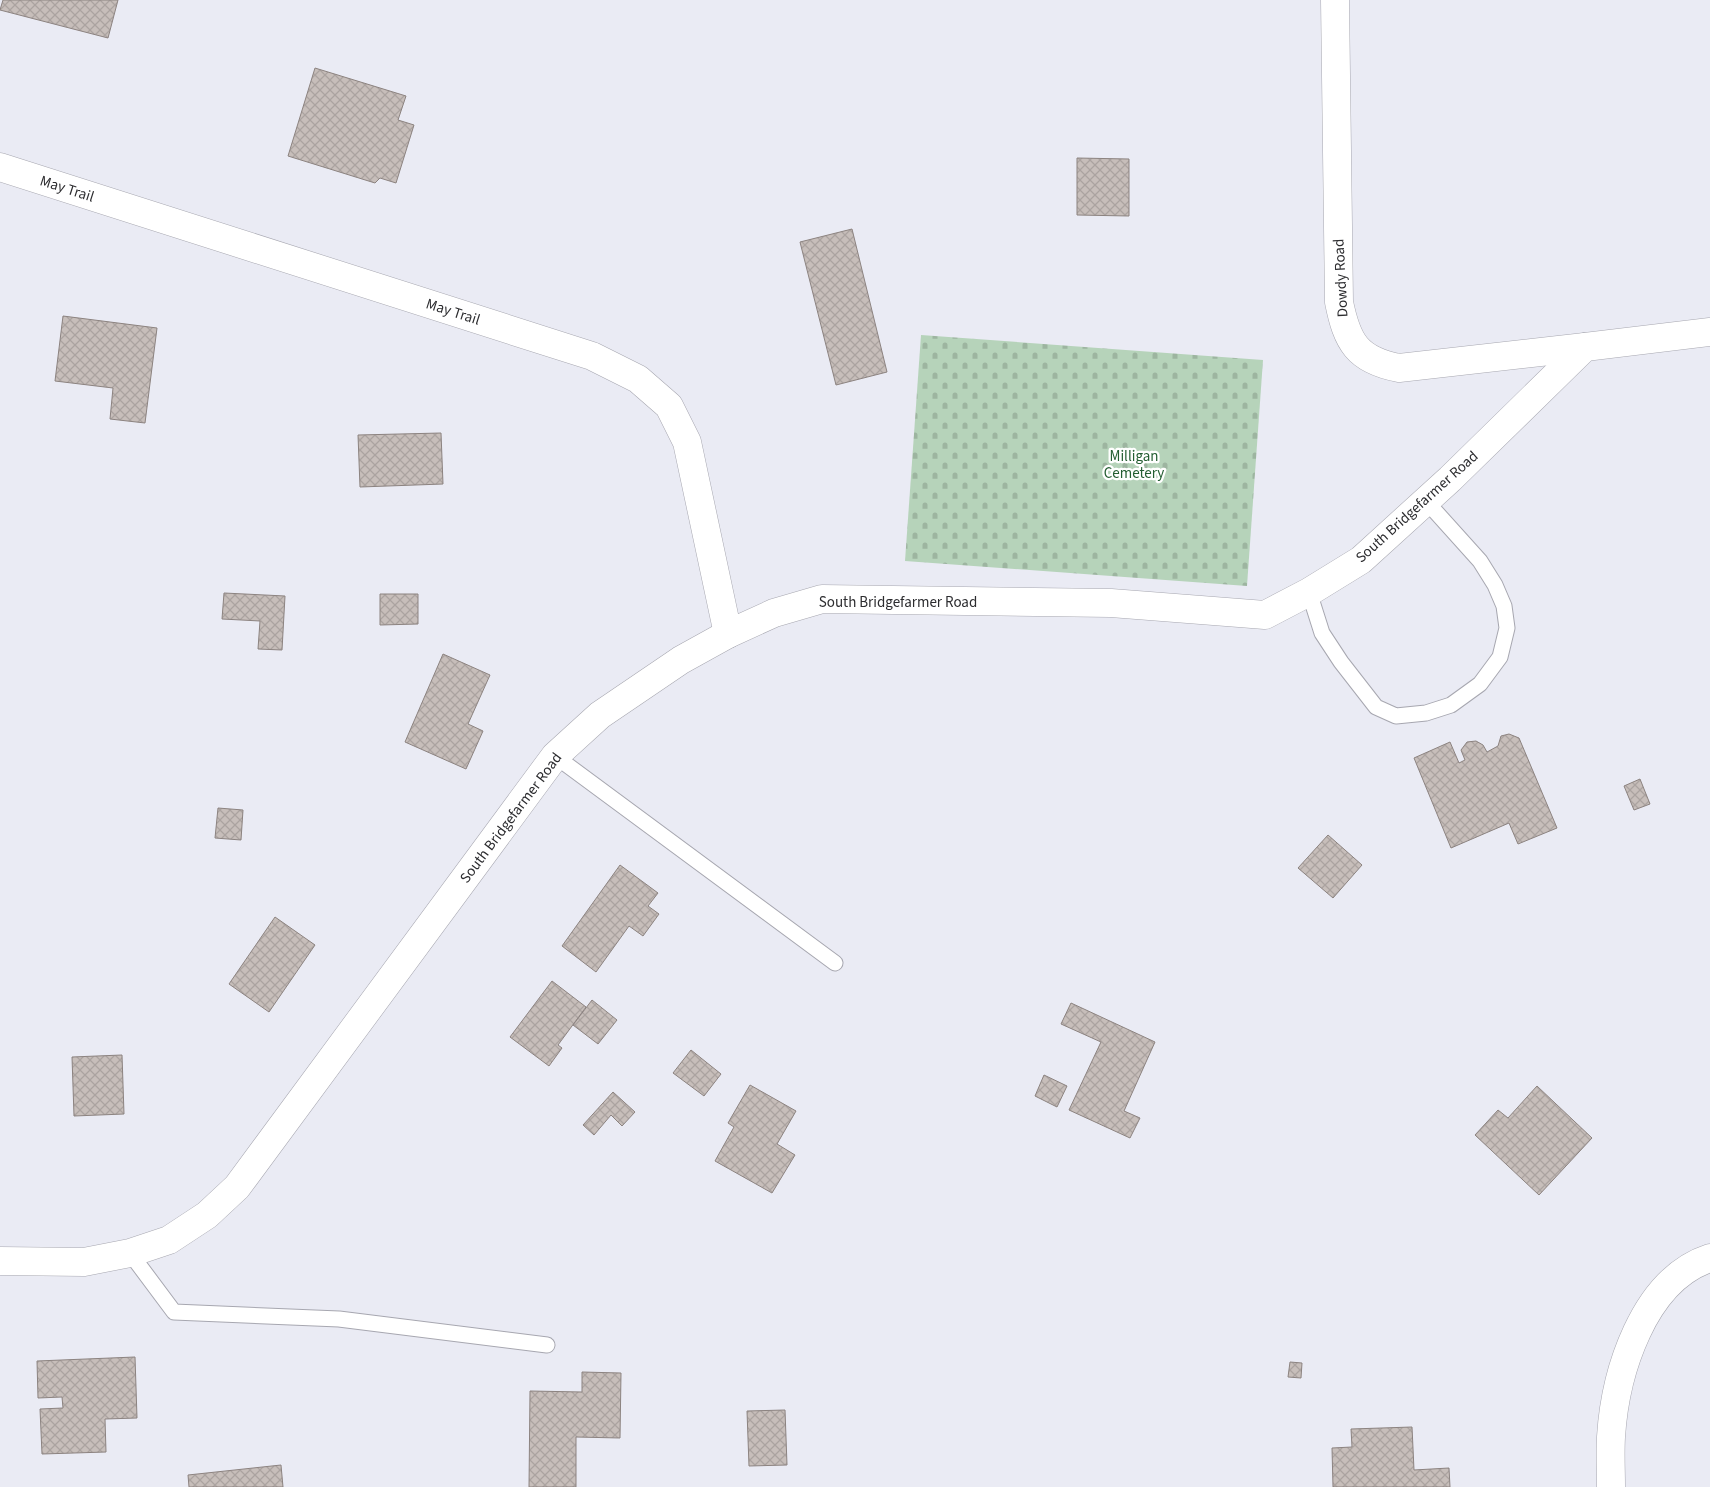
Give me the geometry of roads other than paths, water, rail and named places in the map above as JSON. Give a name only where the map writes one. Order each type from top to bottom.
[{"type":"street","name":"Dowdy Road","points":[[1334,0],[1339,302],[1344,325],[1353,343],[1366,357],[1382,365],[1399,368],[1584,347]]},
{"type":"street","name":"May Trail","points":[[0,167],[592,356],[638,379],[669,406],[687,442],[728,634]]},
{"type":"street","points":[[1584,347],[1710,332]]},
{"type":"street","name":"South Bridgefarmer Road","points":[[0,1261],[84,1262],[130,1253],[169,1240],[207,1214],[237,1187],[556,756],[600,716],[681,660],[728,634],[774,613],[822,600],[1111,603],[1265,615],[1309,592],[1360,560],[1450,479],[1584,347]]},
{"type":"street","points":[[1611,1487],[1612,1436],[1619,1384],[1627,1356],[1649,1310],[1661,1293],[1674,1278],[1689,1267],[1710,1258]]},
{"type":"lane","points":[[1309,592],[1322,633],[1341,662],[1376,707],[1396,716],[1426,713],[1451,705],[1480,684],[1500,657],[1507,628],[1504,606],[1495,585],[1480,561],[1426,501]]},
{"type":"lane","points":[[556,756],[835,963]]},
{"type":"lane","points":[[130,1253],[174,1312],[339,1319],[547,1345]]},
{"type":"park label","name":"Milligan Cemetery","points":[[1134,464]]}]
